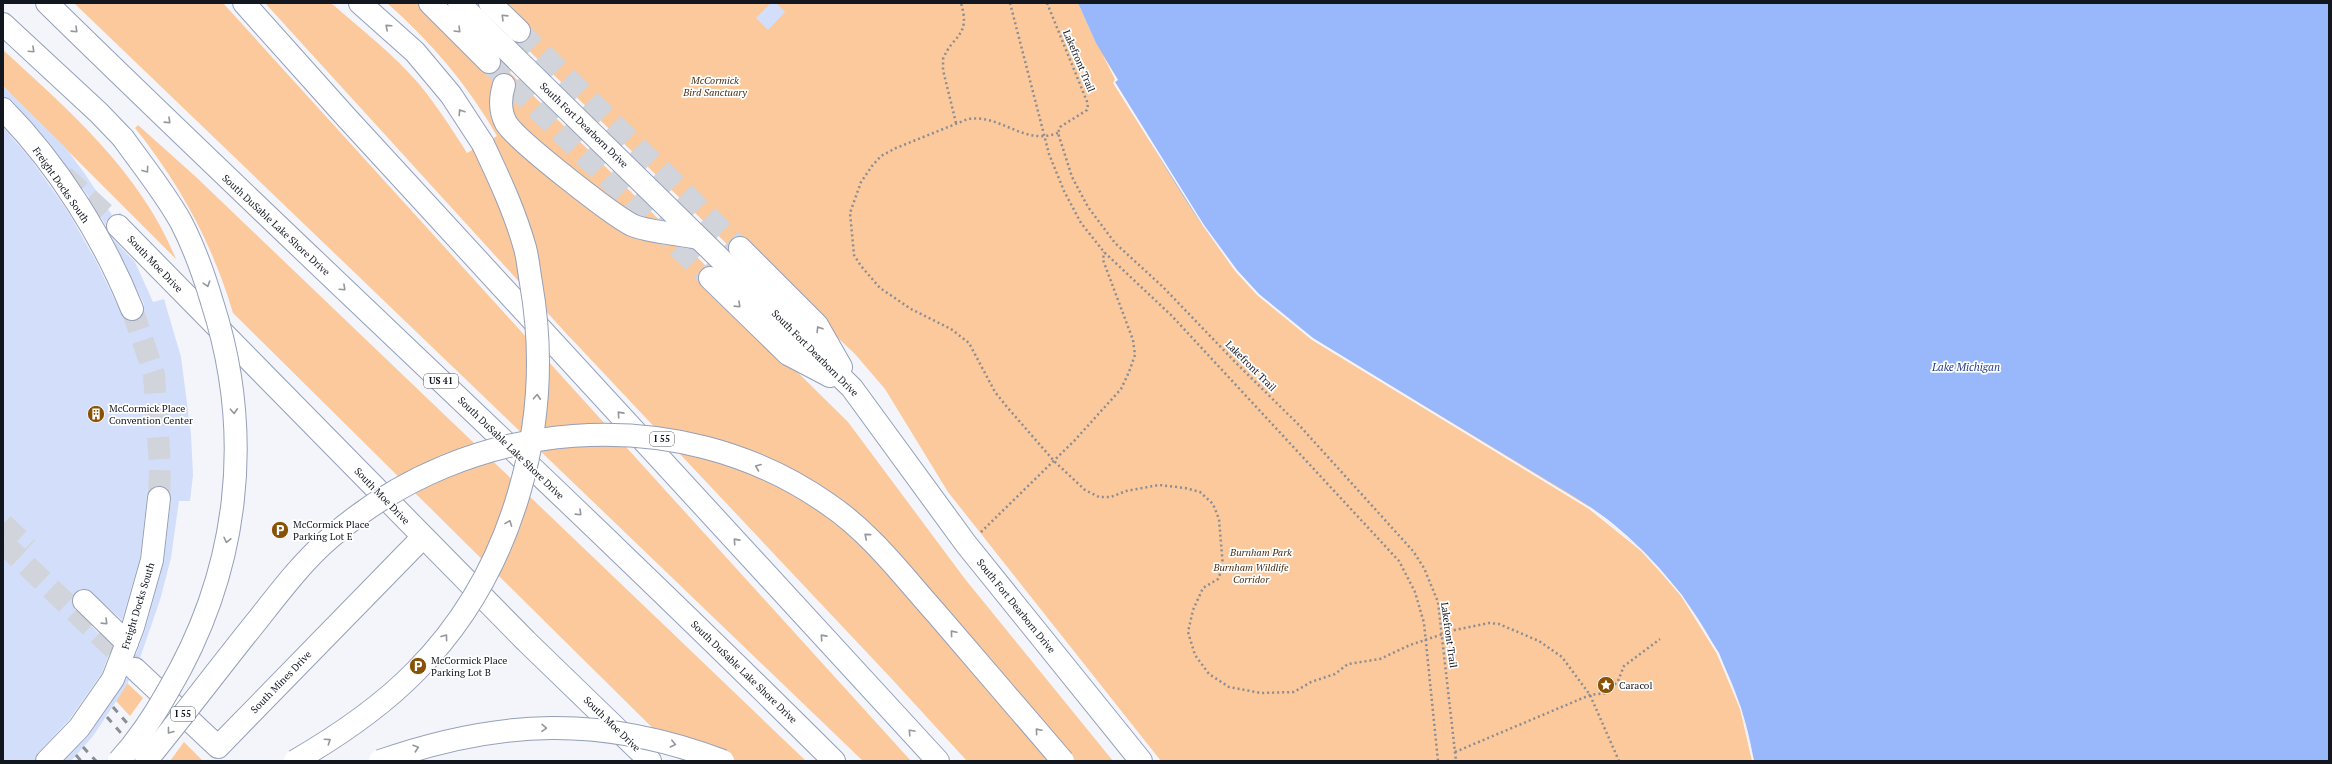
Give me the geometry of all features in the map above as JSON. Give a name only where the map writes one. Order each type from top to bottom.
[{"type":"main road","name":"South DuSable Lake Shore Drive","points":[[47,3],[216,169],[629,560],[834,761]]},
{"type":"main road","points":[[244,3],[346,117],[938,761]]},
{"type":"main road","points":[[294,761],[354,723],[384,700],[417,671],[442,641],[483,579],[501,544],[516,503],[530,452],[537,400],[539,355],[535,303],[526,249],[504,187],[482,144],[451,95],[415,52],[360,3]]},
{"type":"main road","points":[[430,3],[490,62]]},
{"type":"main road","name":"South Fort Dearborn Drive","points":[[459,3],[852,388],[966,544],[1141,761]]},
{"type":"main road","points":[[490,3],[519,31]]},
{"type":"main road","points":[[3,24],[99,113],[123,138],[181,222],[202,270],[225,342],[233,389],[236,456],[231,521],[219,574],[205,616],[185,663],[154,715],[119,761]]},
{"type":"main road","points":[[510,90],[503,115],[507,124],[609,210],[633,225],[698,238]]},
{"type":"main road","name":"Freight Docks South","points":[[3,109],[22,128],[76,203],[114,268],[132,309]]},
{"type":"main road","name":"South Moe Drive","points":[[118,226],[526,641],[650,761]]},
{"type":"main road","points":[[740,248],[818,325],[852,388]]},
{"type":"main road","points":[[710,278],[788,354],[852,388]]},
{"type":"main road","name":"I 55","points":[[146,761],[286,584],[328,539],[361,513],[390,493],[419,477],[448,464],[487,451],[524,441],[564,436],[613,434],[661,439],[720,451],[776,474],[828,504],[875,542],[1063,761]]},
{"type":"main road","name":"Freight Docks South","points":[[47,761],[79,728],[113,679],[127,643],[152,560],[158,498]]},
{"type":"main road","name":"South Mines Drive","points":[[135,669],[218,747],[423,537]]},
{"type":"main road","points":[[84,601],[127,643]]},
{"type":"main road","points":[[380,761],[421,747],[476,734],[527,728],[582,728],[635,735],[685,747],[723,761]]},
{"type":"path","points":[[956,123],[943,70],[943,59],[962,32],[964,19],[961,3]]},
{"type":"path","points":[[1010,3],[1046,137],[1049,154],[1064,191],[1081,223],[1104,252],[1172,316],[1399,561],[1415,592],[1424,623],[1438,761]]},
{"type":"path","name":"Lakefront Trail","points":[[1047,3],[1088,104],[1088,110],[1060,127],[1058,133],[1072,177],[1088,207],[1115,243],[1164,287],[1238,365],[1299,425],[1413,550],[1424,568],[1438,602],[1456,761]]},
{"type":"path","points":[[1058,133],[1046,137],[1019,132],[987,118],[968,119],[896,148],[881,156],[861,182],[850,213],[854,255],[861,266],[880,288],[911,309],[951,329],[969,343],[995,392],[1054,461],[1085,490],[1099,497],[1111,497],[1126,491],[1159,486],[1185,488],[1200,492],[1213,504],[1219,519],[1223,567],[1218,579],[1203,588],[1193,610],[1188,632],[1195,655],[1209,674],[1229,687],[1261,693],[1294,692],[1311,682],[1335,674],[1348,664],[1380,659],[1410,645],[1442,635],[1489,623],[1499,624],[1539,641],[1562,657],[1590,695],[1619,761]]},
{"type":"path","points":[[966,544],[991,524],[1054,461],[1121,389],[1130,372],[1135,355],[1133,340],[1103,260],[1104,252]]},
{"type":"path","points":[[1455,752],[1590,695],[1607,693],[1618,681],[1624,666],[1660,639]]},
{"type":"green space","points":[[74,3],[223,3],[911,761],[863,761]]},
{"type":"green space","points":[[265,3],[331,3],[388,52],[419,84],[467,153],[497,136],[474,99],[448,65],[419,33],[387,3],[422,3],[494,57],[714,274],[706,282],[848,422],[965,579],[1113,761],[967,761],[890,677],[564,331]]},
{"type":"green space","name":"Burnham Park","points":[[499,3],[1078,3],[1095,41],[1591,508],[1642,550],[1682,595],[1719,653],[1741,708],[1754,761],[1161,761],[948,492],[885,389],[855,354],[821,322],[735,252],[514,36]]},
{"type":"green space","points":[[3,50],[78,120],[124,171],[144,199],[161,228],[176,259],[3,86]]},
{"type":"green space","points":[[138,125],[196,177],[806,761],[686,761],[233,313],[216,263],[205,239],[181,193],[135,128]]},
{"type":"green space","points":[[127,683],[143,698],[130,716],[116,701]]},
{"type":"green space","points":[[184,742],[203,761],[170,761]]},
{"type":"water","name":"Lake Michigan","points":[[1078,3],[2329,3],[2329,761],[1754,761],[1746,726],[1735,691],[1721,658],[1703,626],[1683,596],[1660,568],[1634,542],[1607,519],[1577,498],[1317,341],[1283,316],[1257,292],[1211,237],[1170,175],[1115,82],[1118,80],[1095,41]]},
{"type":"pier","points":[[1102,54],[1118,80],[1115,82],[1204,225],[1237,270],[1259,294],[1313,338],[1591,508],[1642,550],[1682,595],[1719,653],[1741,708],[1754,761],[1752,761],[1740,709],[1717,654],[1681,596],[1641,551],[1589,509],[1312,340],[1257,295],[1235,271],[1203,226],[1113,83],[1115,79]]},
{"type":"building","points":[[771,3],[776,3],[785,12],[768,30],[756,18]]},
{"type":"building","points":[[3,86],[65,147],[85,174],[112,215],[106,222],[106,226],[88,196],[52,146],[12,100],[3,97]]},
{"type":"building","name":"McCormick Place Convention Center","points":[[3,127],[32,161],[67,210],[96,261],[124,319],[130,321],[137,320],[144,311],[144,304],[112,238],[135,262],[153,302],[164,299],[181,357],[191,434],[193,475],[190,501],[179,501],[171,558],[160,600],[140,658],[135,657],[145,630],[164,561],[171,499],[170,493],[161,486],[154,487],[147,496],[140,558],[122,620],[87,589],[80,589],[72,598],[72,604],[75,610],[112,646],[102,673],[69,720],[38,753],[35,761],[3,761]]},
{"type":"building","points":[[127,678],[129,680],[123,691],[93,736],[71,761],[64,761],[89,735]]},
{"type":"tunnel","points":[[519,31],[740,248]]},
{"type":"tunnel","points":[[489,62],[710,278]]},
{"type":"tunnel","points":[[64,176],[118,226]]},
{"type":"tunnel","points":[[132,309],[154,374],[160,466],[159,498]]},
{"type":"tunnel","points":[[3,524],[28,548]]},
{"type":"tunnel","points":[[3,543],[135,669]]},
{"type":"railway","points":[[113,707],[160,761]]},
{"type":"railway","points":[[107,717],[145,761]]},
{"type":"railway","points":[[83,747],[96,761]]},
{"type":"railway","points":[[76,755],[81,761]]},
{"type":"place","name":"McCormick Place Convention Center","points":[[96,414]]},
{"type":"place","name":"McCormick Place Parking Lot E","points":[[280,530]]},
{"type":"place","name":"McCormick Place Parking Lot B","points":[[418,666]]},
{"type":"place","name":"Caracol","points":[[1606,685]]},
{"type":"park label","name":"McCormick Bird Sanctuary","points":[[715,86]]},
{"type":"park label","name":"Burnham Wildlife Corridor","points":[[1251,572]]}]
